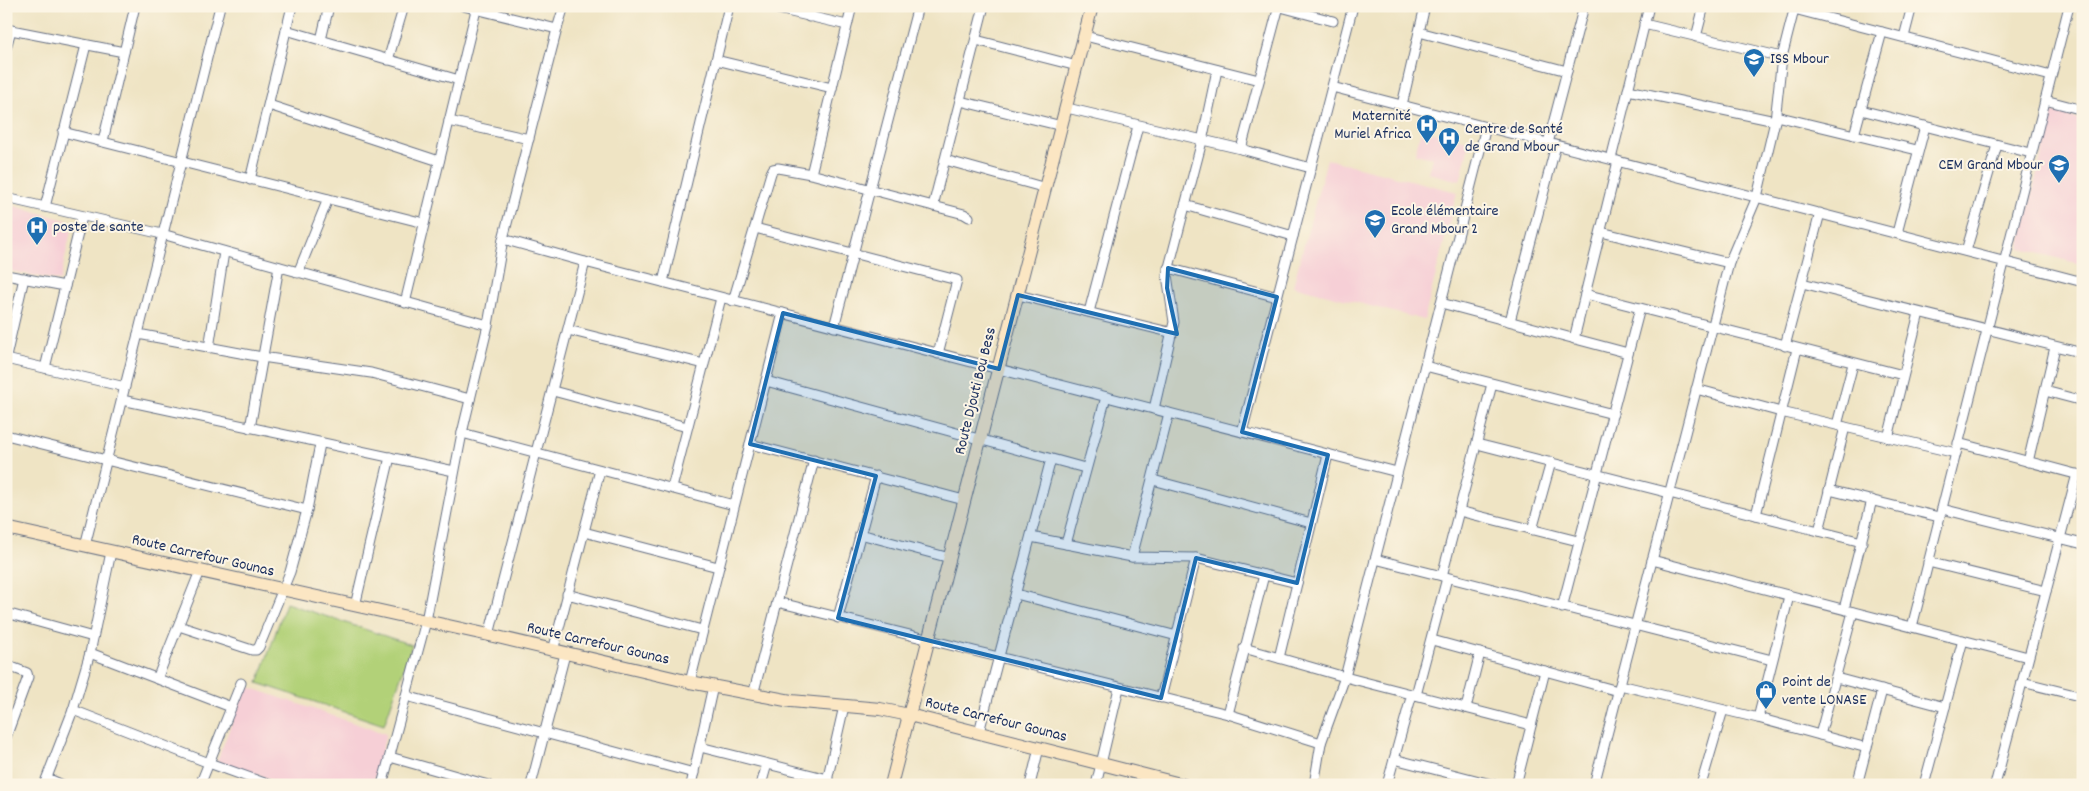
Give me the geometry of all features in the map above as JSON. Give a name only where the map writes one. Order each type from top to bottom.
[{"type":"main road","name":"Route Djouti Bou Bess","points":[[891,785],[1092,6]]},
{"type":"main road","name":"Route Carrefour Gounas","points":[[6,528],[489,635],[690,682],[753,694],[880,709],[909,715],[1184,785]]},
{"type":"street","points":[[103,141],[135,6]]},
{"type":"street","points":[[85,546],[108,460],[179,162],[220,6]]},
{"type":"street","points":[[250,180],[292,6]]},
{"type":"street","points":[[321,40],[329,6]]},
{"type":"street","points":[[388,60],[404,6]]},
{"type":"street","points":[[463,6],[557,29]]},
{"type":"street","points":[[382,785],[426,622],[454,471],[488,325],[503,239],[564,6]]},
{"type":"street","points":[[663,282],[729,6]]},
{"type":"street","points":[[765,6],[847,25]]},
{"type":"street","points":[[809,17],[812,6]]},
{"type":"street","points":[[811,174],[852,6]]},
{"type":"street","points":[[834,327],[918,6]]},
{"type":"street","points":[[933,206],[984,6]]},
{"type":"street","points":[[1241,149],[1278,6],[1333,21]]},
{"type":"street","points":[[1242,432],[1353,6]]},
{"type":"street","points":[[1402,105],[1426,6]]},
{"type":"street","points":[[1510,321],[1552,144],[1567,71],[1584,6]]},
{"type":"street","points":[[1574,339],[1600,232],[1628,90],[1649,6]]},
{"type":"street","points":[[1696,37],[1704,6]]},
{"type":"street","points":[[1904,37],[1912,6]]},
{"type":"street","points":[[1912,627],[2069,6]]},
{"type":"street","points":[[1594,785],[1729,262],[1757,197],[1775,119],[1782,57],[1795,8],[2051,76]]},
{"type":"street","points":[[404,303],[476,10]]},
{"type":"street","points":[[1644,24],[1782,57]]},
{"type":"street","points":[[6,48],[9,30],[124,52]]},
{"type":"street","points":[[286,30],[459,80]]},
{"type":"street","points":[[1419,32],[1567,71]]},
{"type":"street","points":[[1854,134],[1882,32]]},
{"type":"street","points":[[1085,36],[1259,80]]},
{"type":"street","points":[[976,40],[1077,66]]},
{"type":"street","points":[[45,206],[86,45]]},
{"type":"street","points":[[716,60],[832,88]]},
{"type":"street","points":[[1154,409],[1173,333],[1174,322],[1167,281],[1168,268],[1202,141],[1217,70]]},
{"type":"street","points":[[1332,87],[2083,282]]},
{"type":"street","points":[[1628,90],[1854,134],[1917,150]]},
{"type":"street","points":[[2045,100],[2083,110]]},
{"type":"street","points":[[960,101],[1062,126]]},
{"type":"street","points":[[269,105],[439,161]]},
{"type":"street","points":[[1067,108],[1241,149],[1311,168]]},
{"type":"street","points":[[1861,110],[2031,154]]},
{"type":"street","points":[[449,121],[529,138]]},
{"type":"street","points":[[1089,312],[1138,126]]},
{"type":"street","points":[[1897,234],[1917,150],[1925,126]]},
{"type":"street","points":[[1314,785],[1321,743],[1345,677],[1486,127]]},
{"type":"street","points":[[63,132],[424,223]]},
{"type":"street","points":[[1966,251],[1996,145]]},
{"type":"street","points":[[945,160],[1046,188]]},
{"type":"street","points":[[733,301],[773,170],[778,168],[870,189],[970,217]]},
{"type":"street","points":[[6,198],[162,234],[488,325]]},
{"type":"street","points":[[298,273],[328,199]]},
{"type":"street","points":[[1185,205],[1293,236]]},
{"type":"street","points":[[1785,346],[1820,213]]},
{"type":"street","points":[[45,368],[82,217]]},
{"type":"street","points":[[755,228],[957,280],[938,354]]},
{"type":"street","points":[[1600,232],[1729,262]]},
{"type":"street","points":[[503,239],[721,298],[1397,472]]},
{"type":"street","points":[[209,348],[224,252]]},
{"type":"street","points":[[489,635],[585,262]]},
{"type":"street","points":[[250,428],[278,267]]},
{"type":"street","points":[[1168,268],[1277,297]]},
{"type":"street","points":[[6,275],[64,286]]},
{"type":"street","points":[[24,278],[6,358],[125,387]]},
{"type":"street","points":[[1802,283],[2083,353]]},
{"type":"street","points":[[1585,294],[1853,364],[1903,375]]},
{"type":"street","points":[[1018,295],[1173,333]]},
{"type":"street","points":[[672,488],[721,298]]},
{"type":"street","points":[[1441,303],[1628,353]]},
{"type":"street","points":[[1562,608],[1640,308]]},
{"type":"street","points":[[1888,438],[1919,313]]},
{"type":"street","points":[[690,682],[783,314]]},
{"type":"street","points":[[568,330],[704,364]]},
{"type":"street","points":[[138,334],[262,357],[371,373],[470,399]]},
{"type":"street","points":[[2028,462],[2055,347]]},
{"type":"street","points":[[1756,515],[1796,349]]},
{"type":"street","points":[[1819,531],[1829,490],[1853,364]]},
{"type":"street","points":[[1424,366],[1613,414]]},
{"type":"street","points":[[766,381],[1085,468]]},
{"type":"street","points":[[1387,785],[1432,640],[1459,511],[1492,384]]},
{"type":"street","points":[[1696,389],[1781,412],[1956,453]]},
{"type":"street","points":[[553,391],[687,427]]},
{"type":"street","points":[[2045,391],[2083,401]]},
{"type":"street","points":[[1066,544],[1085,468],[1106,397]]},
{"type":"street","points":[[122,400],[320,444],[454,471]]},
{"type":"street","points":[[1132,557],[1169,413]]},
{"type":"street","points":[[462,433],[734,505]]},
{"type":"street","points":[[6,435],[307,510]]},
{"type":"street","points":[[1958,443],[2080,475],[2060,538],[1995,785]]},
{"type":"street","points":[[179,626],[256,650],[283,590],[307,510],[320,444]]},
{"type":"street","points":[[750,444],[964,500]]},
{"type":"street","points":[[1477,444],[1862,542]]},
{"type":"street","points":[[1279,658],[1328,455]]},
{"type":"street","points":[[355,606],[390,457]]},
{"type":"street","points":[[979,732],[1051,459]]},
{"type":"street","points":[[753,694],[814,460]]},
{"type":"street","points":[[1532,530],[1551,462]]},
{"type":"street","points":[[531,785],[544,732],[559,652],[567,594],[600,470]]},
{"type":"street","points":[[838,618],[876,476]]},
{"type":"street","points":[[1153,480],[1311,522]]},
{"type":"street","points":[[1829,490],[2083,544]]},
{"type":"street","points":[[1820,735],[1836,678],[1872,500]]},
{"type":"street","points":[[1459,511],[1578,541]]},
{"type":"street","points":[[584,532],[718,567]]},
{"type":"street","points":[[860,534],[950,558]]},
{"type":"street","points":[[1031,537],[1132,557],[1196,558],[1297,583]]},
{"type":"street","points":[[63,785],[45,782],[72,710],[90,652],[111,552]]},
{"type":"street","points":[[1161,698],[1196,558]]},
{"type":"street","points":[[1375,559],[1772,660]]},
{"type":"street","points":[[1652,560],[2028,657]]},
{"type":"street","points":[[1928,562],[2046,590]]},
{"type":"street","points":[[157,678],[200,571]]},
{"type":"street","points":[[1228,714],[1264,575]]},
{"type":"street","points":[[567,594],[702,630]]},
{"type":"street","points":[[1016,594],[1176,636]]},
{"type":"street","points":[[1758,718],[1789,596]]},
{"type":"street","points":[[776,602],[1228,714],[1321,743]]},
{"type":"street","points":[[6,613],[93,637]]},
{"type":"street","points":[[1432,640],[1546,671],[1758,718],[1867,748]]},
{"type":"street","points":[[1924,785],[1964,640]]},
{"type":"street","points":[[1244,648],[1345,677],[1531,725]]},
{"type":"street","points":[[90,652],[231,707]]},
{"type":"street","points":[[1466,708],[1480,653]]},
{"type":"street","points":[[6,665],[22,670],[27,673],[28,677],[6,737]]},
{"type":"street","points":[[1516,785],[1546,671]]},
{"type":"street","points":[[1836,678],[1946,707]]},
{"type":"street","points":[[2022,682],[2083,697]]},
{"type":"street","points":[[200,785],[241,683]]},
{"type":"street","points":[[691,785],[713,686]]},
{"type":"street","points":[[1096,785],[1119,688]]},
{"type":"street","points":[[1857,785],[1882,690]]},
{"type":"street","points":[[406,696],[694,773]]},
{"type":"street","points":[[700,747],[827,782],[844,706]]},
{"type":"street","points":[[72,710],[269,784]]},
{"type":"street","points":[[1702,785],[1722,710]]},
{"type":"street","points":[[1030,785],[1040,748]]},
{"type":"street","points":[[390,758],[488,785]]},
{"type":"street","points":[[1394,759],[1495,785]]},
{"type":"street","points":[[761,785],[767,764]]},
{"type":"highlighted area","points":[[1168,268],[1277,297],[1242,432],[1328,455],[1297,583],[1196,558],[1161,698],[838,618],[876,476],[750,444],[783,313],[999,369],[1018,295],[1177,334],[1167,288]]},
{"type":"shaded area","name":"CEM Grand Mbour","points":[[2052,112],[2083,120],[2083,265],[2019,248]]},
{"type":"shaded area","name":"Centre de Santé de Grand Mbour","points":[[1421,130],[1470,141],[1460,181],[1428,173],[1432,158],[1415,154]]},
{"type":"shaded area","name":"Ecole élémentaire Grand Mbour 2","points":[[1327,159],[1457,192],[1424,320],[1293,286]]},
{"type":"shaded area","name":"poste de sante","points":[[7,204],[73,222],[60,281],[6,270]]},
{"type":"shaded area","points":[[246,686],[386,734],[373,785],[286,785],[217,761]]},
{"type":"green space","points":[[286,603],[412,645],[384,725],[258,683]]},
{"type":"place","name":"ISS Mbour","points":[[1754,78]]},
{"type":"place","name":"Maternité Muriel Africa","points":[[1427,144]]},
{"type":"place","name":"Centre de Santé de Grand Mbour","points":[[1449,157]]},
{"type":"place","name":"CEM Grand Mbour","points":[[2059,184]]},
{"type":"place","name":"Ecole élémentaire Grand Mbour 2","points":[[1375,239]]},
{"type":"place","name":"poste de sante","points":[[37,246]]},
{"type":"place","name":"Point de vente LONASE","points":[[1766,710]]}]
